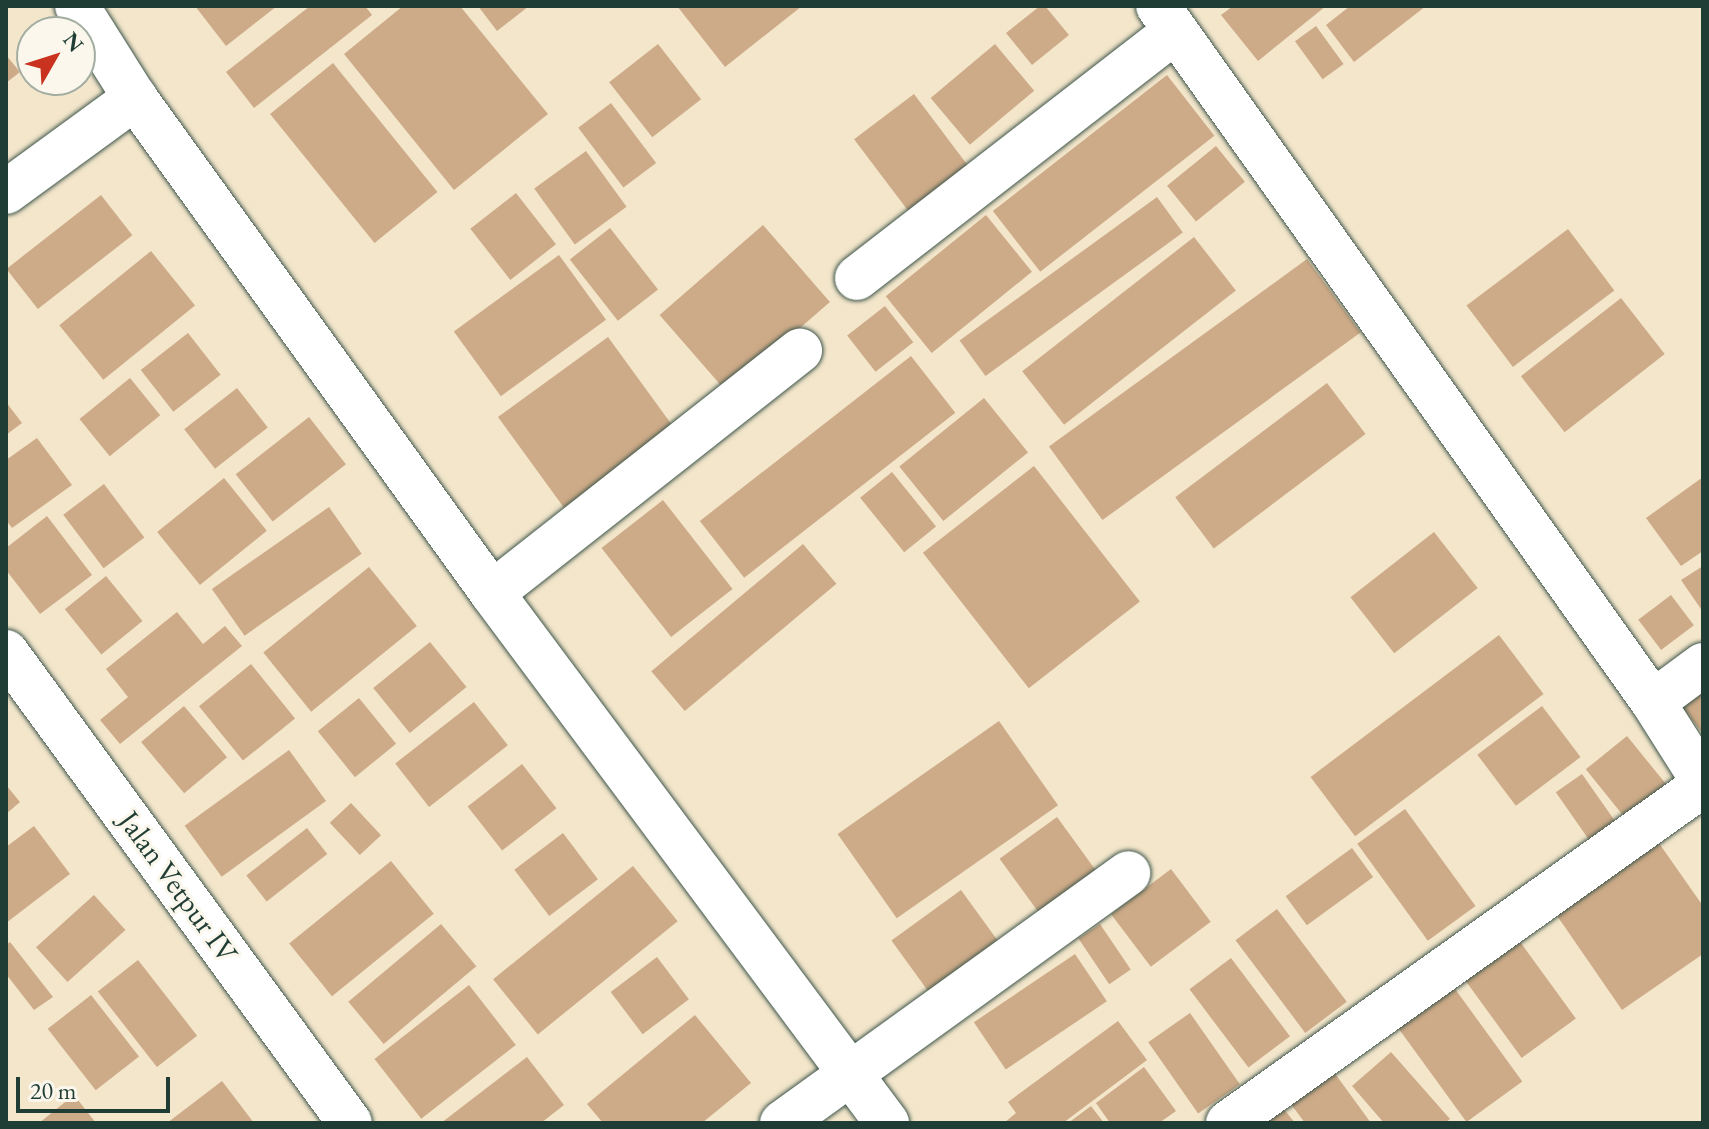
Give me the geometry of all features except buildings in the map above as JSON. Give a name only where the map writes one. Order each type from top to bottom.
[{"type":"street","points":[[77,6],[135,98],[492,593],[887,1123]]},
{"type":"street","points":[[857,278],[1170,15],[1653,702],[1703,783],[1228,1123]]},
{"type":"street","points":[[6,192],[135,98]]},
{"type":"street","points":[[492,593],[800,351]]},
{"type":"street","name":"Jalan Vetpur IV","points":[[6,652],[350,1123]]},
{"type":"street","points":[[1653,702],[1703,665]]},
{"type":"street","points":[[782,1123],[1128,873]]}]
